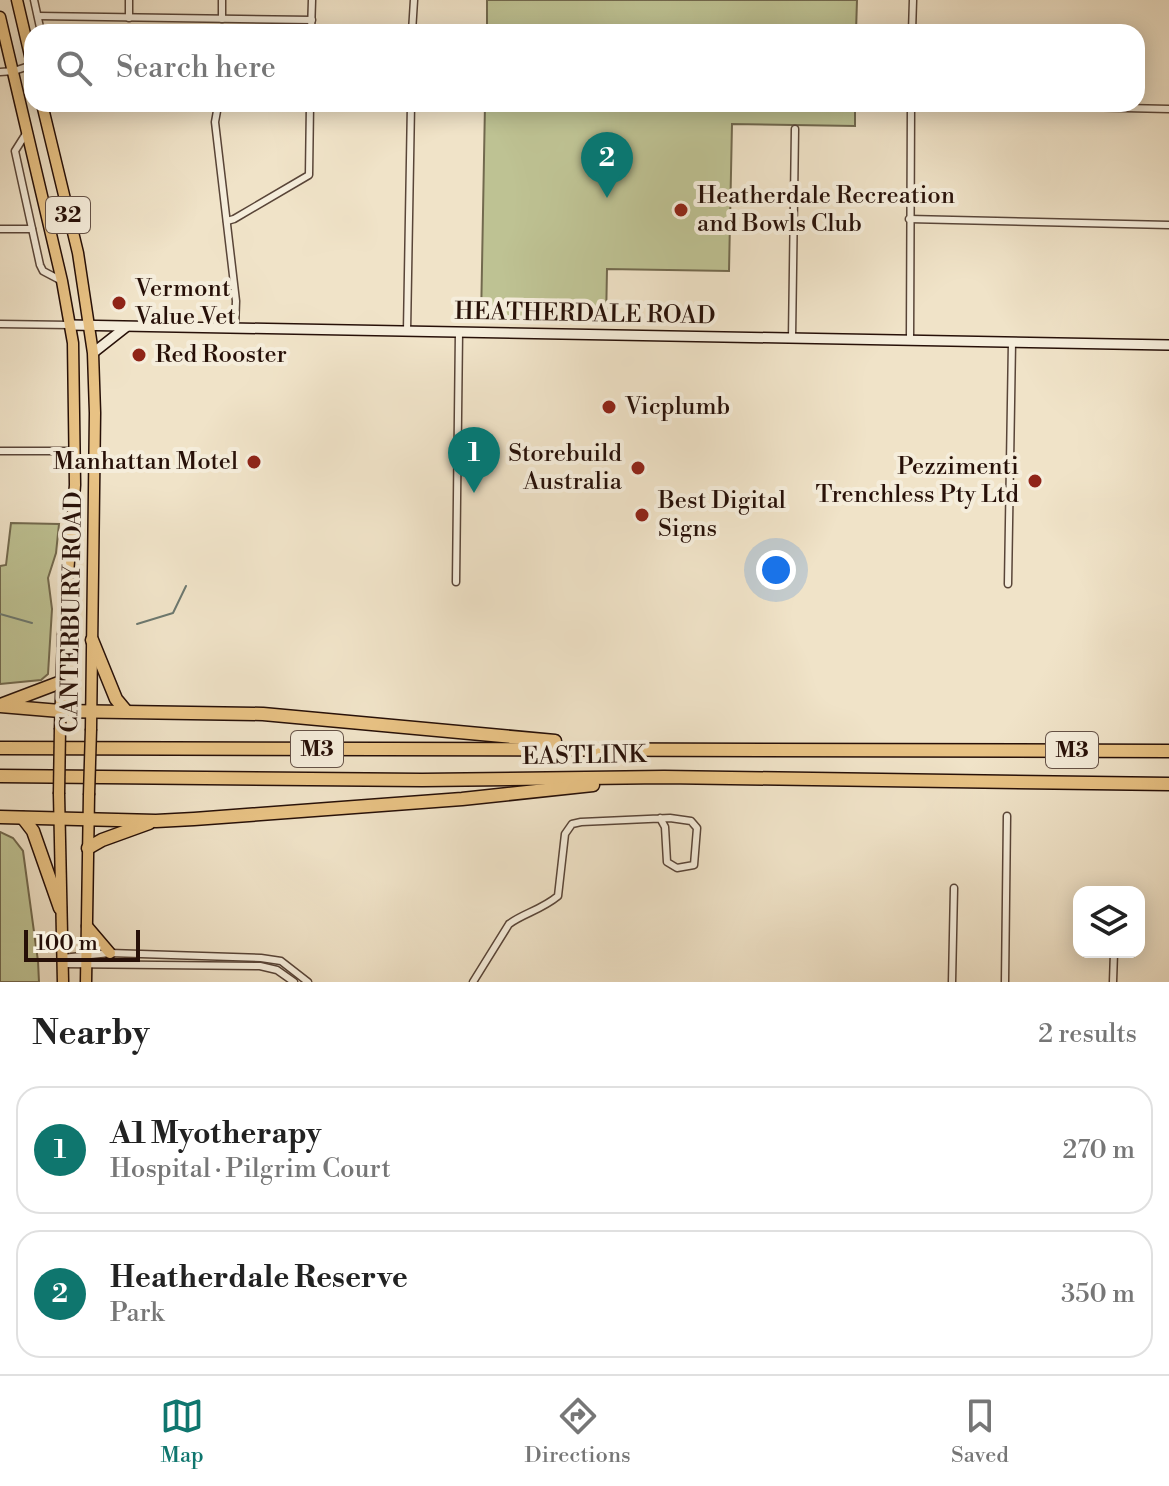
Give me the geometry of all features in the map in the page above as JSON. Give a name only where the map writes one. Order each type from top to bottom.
[{"type":"highway","points":[[92,640],[116,699],[126,711]]},
{"type":"highway","points":[[0,706],[61,682]]},
{"type":"highway","points":[[0,706],[60,711],[223,712],[319,718],[634,748]]},
{"type":"highway","name":"EASTLINK","points":[[0,748],[1169,751]]},
{"type":"highway","name":"EASTLINK","points":[[0,776],[422,780],[664,777],[1169,784]]},
{"type":"highway","points":[[0,817],[156,821],[294,813],[664,777]]},
{"type":"highway","points":[[23,818],[33,831],[60,908]]},
{"type":"highway","points":[[88,848],[156,821]]},
{"type":"main road","points":[[17,0],[24,30]]},
{"type":"main road","name":"CANTERBURY ROAD","points":[[0,17],[62,281],[75,377],[75,451],[60,711],[58,819],[63,982]]},
{"type":"main road","name":"CANTERBURY ROAD","points":[[44,112],[78,253],[93,353],[95,413],[86,982]]},
{"type":"main road","name":"HEATHERDALE ROAD","points":[[70,325],[1169,345]]},
{"type":"main road","points":[[93,353],[126,327]]},
{"type":"main road","points":[[87,926],[110,953]]},
{"type":"street","points":[[34,0],[40,24]]},
{"type":"street","points":[[129,0],[129,18]]},
{"type":"street","points":[[222,0],[222,19]]},
{"type":"street","points":[[312,0],[312,24]]},
{"type":"street","points":[[412,24],[414,0]]},
{"type":"street","points":[[912,24],[913,0]]},
{"type":"street","points":[[38,16],[312,20]]},
{"type":"street","points":[[0,72],[24,68]]},
{"type":"street","points":[[1145,108],[1169,109]]},
{"type":"street","points":[[217,112],[215,122],[236,301],[235,328]]},
{"type":"street","points":[[227,221],[309,175],[310,112]]},
{"type":"street","points":[[407,331],[411,112]]},
{"type":"street","points":[[910,340],[911,112]]},
{"type":"street","points":[[792,338],[795,129]]},
{"type":"street","name":"CANTERBURY ROAD","points":[[27,132],[15,151],[32,229],[43,271],[62,281]]},
{"type":"street","points":[[909,219],[1169,225]]},
{"type":"street","points":[[0,229],[32,229]]},
{"type":"street","name":"HEATHERDALE ROAD","points":[[0,324],[70,325]]},
{"type":"street","points":[[456,582],[459,332]]},
{"type":"street","points":[[1008,584],[1012,342]]},
{"type":"street","points":[[0,451],[75,451]]},
{"type":"street","points":[[1005,982],[1007,816]]},
{"type":"street","points":[[473,982],[509,924],[533,914],[558,896],[565,834],[572,824],[660,818],[691,821],[697,828],[694,865],[677,868],[667,862],[665,827],[660,818]]},
{"type":"street","points":[[952,982],[954,888]]},
{"type":"street","points":[[86,959],[110,953],[261,958],[281,961],[296,970],[295,980]]},
{"type":"street","points":[[1113,982],[1114,958]]},
{"type":"street","points":[[62,961],[86,959],[260,966],[308,982]]},
{"type":"green space","points":[[487,0],[857,0],[856,24],[487,24]]},
{"type":"green space","points":[[485,112],[855,112],[855,126],[732,124],[729,271],[607,269],[606,323],[481,321]]},
{"type":"green space","points":[[11,523],[59,524],[56,553],[48,578],[52,609],[48,674],[41,680],[0,684],[0,566],[6,565]]},
{"type":"green space","points":[[0,832],[13,838],[23,851],[39,982],[0,982]]},
{"type":"waterway","points":[[137,624],[173,613],[186,586]]},
{"type":"waterway","points":[[0,614],[32,623]]},
{"type":"place","name":"Heatherdale Reserve","points":[[607,198]]},
{"type":"place","name":"Heatherdale Recreation and Bowls Club","points":[[681,210]]},
{"type":"place","name":"Vermont Value Vet","points":[[119,303]]},
{"type":"place","name":"Red Rooster","points":[[139,355]]},
{"type":"place","name":"Vicplumb","points":[[609,407]]},
{"type":"place","name":"Manhattan Motel","points":[[254,462]]},
{"type":"place","name":"Storebuild Australia","points":[[638,468]]},
{"type":"place","name":"Pezzimenti Trenchless Pty Ltd","points":[[1035,481]]},
{"type":"place","name":"A1 Myotherapy","points":[[474,493]]},
{"type":"place","name":"Best Digital Signs","points":[[642,515]]}]
